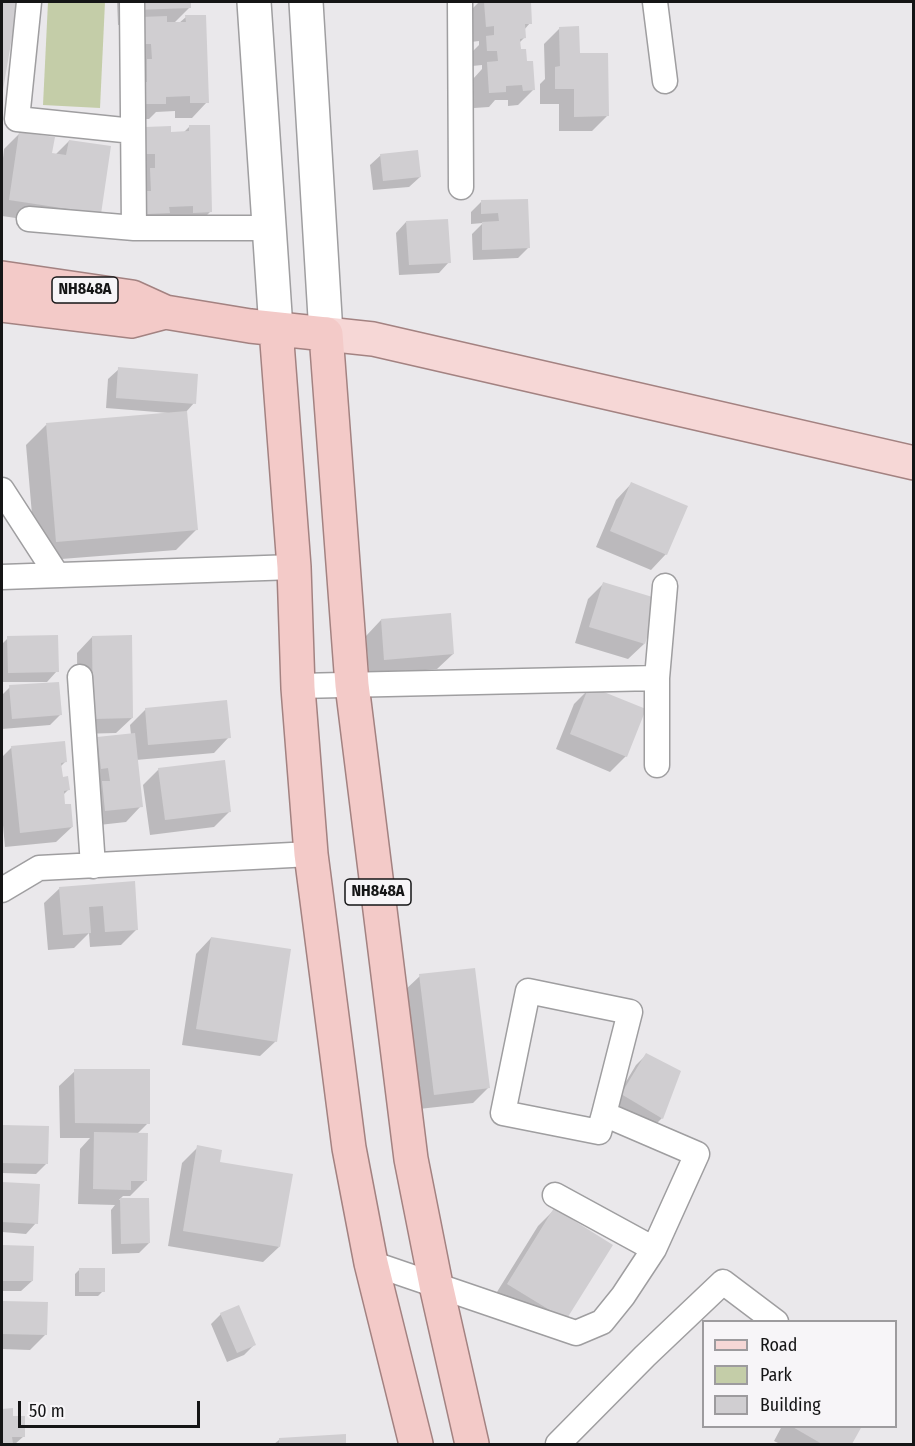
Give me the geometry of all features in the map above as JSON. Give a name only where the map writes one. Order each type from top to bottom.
[{"type":"highway","name":"NH848A","points":[[2,278],[132,297],[165,312],[276,329]]},
{"type":"highway","name":"NH848A","points":[[2,305],[131,321],[165,312]]},
{"type":"highway","points":[[326,334],[276,329],[294,567],[298,687],[306,799],[349,1148],[371,1263],[416,1444]]},
{"type":"highway","name":"NH848A","points":[[326,334],[352,685],[411,1159],[436,1285],[472,1444]]},
{"type":"main road","points":[[254,2],[276,329]]},
{"type":"main road","points":[[306,2],[326,334],[373,339],[914,463]]},
{"type":"street","points":[[29,2],[9,118],[133,131]]},
{"type":"street","points":[[132,2],[134,228]]},
{"type":"street","points":[[460,2],[461,187]]},
{"type":"street","points":[[655,2],[665,81]]},
{"type":"street","points":[[29,219],[134,228],[269,228]]},
{"type":"street","points":[[2,490],[57,575]]},
{"type":"street","points":[[2,577],[294,567]]},
{"type":"street","points":[[657,765],[657,678],[665,586]]},
{"type":"street","points":[[80,677],[93,866]]},
{"type":"street","points":[[298,687],[657,678]]},
{"type":"street","points":[[2,890],[39,868],[311,854]]},
{"type":"street","points":[[528,991],[630,1012],[604,1114],[599,1132],[503,1113],[528,991]]},
{"type":"street","points":[[371,1263],[576,1333],[602,1322],[623,1296],[654,1249],[697,1154],[604,1114]]},
{"type":"street","points":[[555,1195],[654,1249]]},
{"type":"street","points":[[558,1444],[645,1356],[723,1282],[773,1320]]},
{"type":"green space","points":[[48,2],[105,2],[100,108],[43,105]]},
{"type":"building","points":[[2,2],[18,2],[3,90],[2,90]]},
{"type":"building","points":[[133,2],[191,2],[191,8],[133,10]]},
{"type":"building","points":[[484,2],[531,2],[532,24],[525,24],[526,38],[520,39],[521,49],[526,49],[527,61],[533,61],[535,90],[523,91],[522,85],[506,86],[506,92],[489,93],[487,62],[498,61],[497,51],[487,51],[486,36],[494,35],[494,26],[486,27]]},
{"type":"building","points":[[185,15],[206,15],[209,103],[190,103],[190,96],[166,97],[166,104],[144,104],[147,59],[152,59],[151,44],[143,44],[142,17],[167,16],[167,22],[186,22]]},
{"type":"building","points":[[579,26],[580,53],[608,53],[609,116],[574,117],[574,89],[555,89],[555,67],[560,66],[559,27]]},
{"type":"building","points":[[189,125],[210,125],[212,212],[193,213],[193,206],[169,207],[170,213],[147,214],[147,191],[151,191],[150,168],[155,168],[155,154],[146,154],[145,127],[171,126],[171,132],[189,131]]},
{"type":"building","points":[[19,132],[55,137],[52,153],[66,155],[69,140],[111,146],[101,214],[9,200]]},
{"type":"building","points":[[418,150],[421,177],[383,181],[380,154]]},
{"type":"building","points":[[528,199],[530,248],[482,250],[482,222],[499,221],[498,213],[481,214],[481,200]]},
{"type":"building","points":[[448,219],[451,263],[409,265],[406,221]]},
{"type":"building","points":[[118,367],[198,374],[196,404],[116,398]]},
{"type":"building","points":[[187,411],[198,530],[56,542],[46,423]]},
{"type":"building","points":[[631,482],[688,506],[667,555],[610,531]]},
{"type":"building","points":[[603,582],[659,599],[645,644],[589,627]]},
{"type":"building","points":[[451,613],[454,654],[384,660],[381,619]]},
{"type":"building","points":[[58,635],[59,672],[8,673],[7,636]]},
{"type":"building","points":[[132,635],[133,718],[93,719],[92,636]]},
{"type":"building","points":[[59,682],[62,715],[12,719],[9,685]]},
{"type":"building","points":[[589,686],[646,709],[627,757],[570,734]]},
{"type":"building","points":[[227,700],[231,738],[148,745],[145,708]]},
{"type":"building","points":[[135,733],[143,807],[105,811],[102,781],[110,781],[108,768],[101,769],[97,737]]},
{"type":"building","points":[[65,741],[67,762],[61,763],[63,777],[68,776],[70,790],[64,791],[65,804],[71,804],[73,827],[20,833],[11,746]]},
{"type":"building","points":[[225,760],[231,812],[165,820],[158,768]]},
{"type":"building","points":[[135,881],[138,930],[105,932],[103,906],[89,907],[91,933],[63,935],[59,887]]},
{"type":"building","points":[[211,937],[291,949],[277,1042],[196,1029]]},
{"type":"building","points":[[475,968],[490,1088],[434,1095],[419,974]]},
{"type":"building","points":[[646,1053],[681,1071],[663,1119],[621,1094]]},
{"type":"building","points":[[74,1069],[150,1069],[150,1124],[75,1123]]},
{"type":"building","points":[[2,1125],[49,1126],[48,1164],[2,1163]]},
{"type":"building","points":[[94,1132],[148,1133],[147,1181],[131,1181],[131,1190],[93,1189]]},
{"type":"building","points":[[197,1145],[222,1150],[220,1162],[293,1174],[280,1247],[183,1231]]},
{"type":"building","points":[[2,1182],[40,1184],[38,1224],[2,1222]]},
{"type":"building","points":[[120,1198],[149,1198],[150,1243],[121,1244]]},
{"type":"building","points":[[554,1208],[613,1245],[566,1320],[507,1284]]},
{"type":"building","points":[[2,1245],[34,1246],[33,1281],[2,1281]]},
{"type":"building","points":[[79,1268],[105,1268],[105,1292],[79,1292]]},
{"type":"building","points":[[2,1301],[48,1302],[47,1335],[2,1334]]},
{"type":"building","points":[[239,1305],[256,1345],[237,1353],[220,1313]]},
{"type":"building","points":[[13,1408],[13,1416],[25,1416],[25,1437],[12,1437],[13,1444],[2,1444],[2,1409]]},
{"type":"building","points":[[794,1428],[861,1428],[852,1444],[822,1444]]},
{"type":"building","points":[[346,1434],[346,1444],[279,1444],[279,1438]]}]
